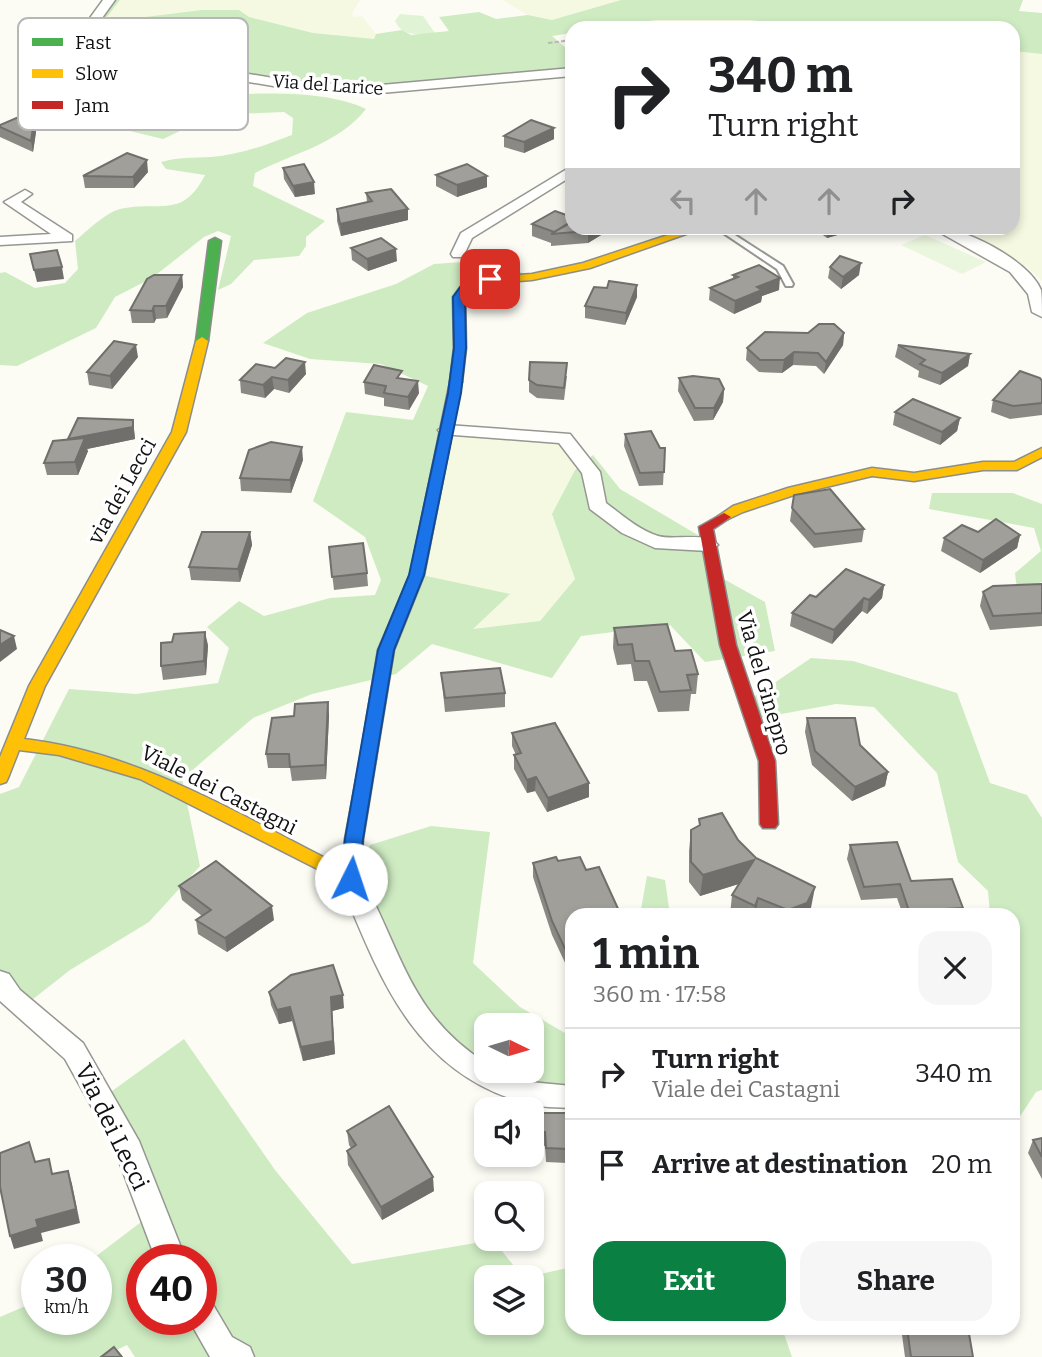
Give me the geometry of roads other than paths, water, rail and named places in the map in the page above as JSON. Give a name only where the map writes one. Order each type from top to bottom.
[{"type":"street","name":"Via del Larice","points":[[96,18],[109,0]]},
{"type":"street","name":"Via del Larice","points":[[248,78],[291,85],[370,90],[565,73]]},
{"type":"street","points":[[458,254],[466,236],[565,174]]},
{"type":"street","points":[[0,241],[66,238],[11,202],[25,194]]},
{"type":"street","points":[[565,1096],[524,1092],[467,1068],[430,1033],[397,987],[351,879],[354,839],[386,650],[417,575],[447,430],[460,348],[459,297],[467,286],[476,281],[533,277],[586,265],[677,235]]},
{"type":"street","points":[[952,235],[1022,274],[1036,289],[1038,309],[1042,312]]},
{"type":"street","name":"via dei Lecci","points":[[14,744],[37,686],[179,432],[201,346],[215,241]]},
{"type":"street","points":[[447,430],[564,438],[591,472],[597,505],[629,529],[655,542],[708,545],[706,527],[738,509],[793,491],[872,472],[914,477],[983,466],[1017,466],[1042,452]]},
{"type":"street","name":"Via del Ginepro","points":[[708,545],[728,645],[767,761],[769,824]]},
{"type":"street","points":[[0,778],[14,744]]},
{"type":"street","name":"Viale dei Castagni","points":[[14,744],[48,745],[136,768],[351,879]]},
{"type":"street","name":"Via dei Lecci","points":[[0,981],[11,997],[74,1051],[125,1141],[165,1244]]},
{"type":"street","points":[[214,1335],[221,1347],[239,1357]]},
{"type":"lane","points":[[730,235],[780,268],[789,284]]}]
